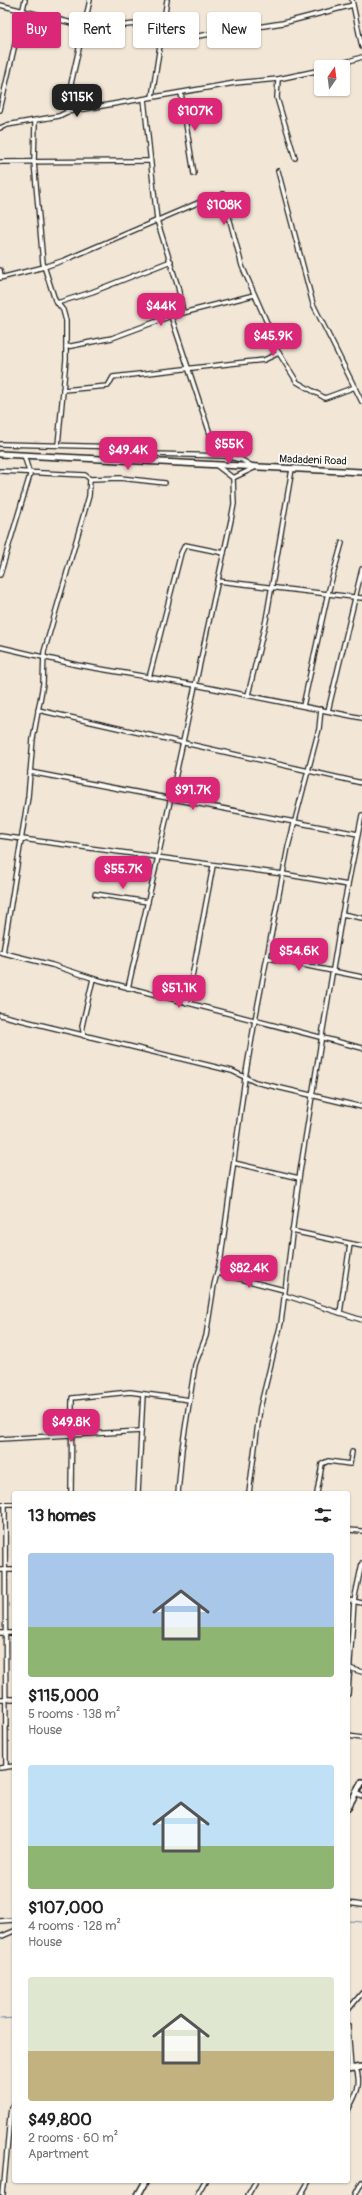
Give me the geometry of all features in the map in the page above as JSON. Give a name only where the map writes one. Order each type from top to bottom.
[{"type":"street","points":[[0,5],[22,12],[25,0]]},
{"type":"street","points":[[87,12],[90,0]]},
{"type":"street","points":[[165,12],[167,0]]},
{"type":"street","points":[[352,0],[362,47]]},
{"type":"street","points":[[199,36],[283,23],[353,5]]},
{"type":"street","points":[[0,110],[14,48]]},
{"type":"street","points":[[67,112],[68,97],[79,48]]},
{"type":"street","points":[[152,97],[158,48]]},
{"type":"street","points":[[350,61],[362,57]]},
{"type":"street","points":[[0,128],[7,125],[35,122],[59,116],[67,112],[235,83],[278,79],[314,71]]},
{"type":"street","points":[[278,79],[277,98],[295,158]]},
{"type":"street","points":[[181,93],[194,174]]},
{"type":"street","points":[[144,99],[157,220],[171,261],[183,312]]},
{"type":"street","points":[[35,122],[34,162],[44,267],[57,303],[65,314],[66,347],[58,445]]},
{"type":"street","points":[[0,162],[150,161]]},
{"type":"street","points":[[278,171],[313,304],[362,402]]},
{"type":"street","points":[[223,194],[242,266],[268,324],[272,342],[297,382],[323,397],[328,398],[355,387]]},
{"type":"street","points":[[0,270],[1,277],[44,267],[200,202]]},
{"type":"street","points":[[57,303],[92,292],[171,261]]},
{"type":"street","points":[[66,347],[112,338],[183,312],[254,295]]},
{"type":"street","points":[[171,316],[217,455]]},
{"type":"street","points":[[63,390],[108,386],[113,377],[264,360],[279,353]]},
{"type":"street","points":[[0,444],[126,448],[155,454],[217,455],[242,460],[255,467]]},
{"type":"street","name":"Madadeni Road","points":[[0,454],[362,472]]},
{"type":"street","points":[[0,575],[30,472],[24,455]]},
{"type":"street","points":[[216,465],[233,478]]},
{"type":"street","points":[[233,478],[255,467]]},
{"type":"street","points":[[248,695],[266,620],[292,469]]},
{"type":"street","points":[[0,471],[85,475],[90,478],[120,478],[165,483]]},
{"type":"street","points":[[90,478],[89,496],[59,596],[44,658],[44,676],[2,953],[52,965],[93,979],[362,1048]]},
{"type":"street","points":[[128,988],[224,553],[234,504],[233,478]]},
{"type":"street","points":[[303,706],[328,593],[342,543]]},
{"type":"street","points":[[149,678],[181,553],[185,545],[224,553]]},
{"type":"street","points":[[328,711],[362,569]]},
{"type":"street","points":[[218,581],[362,598]]},
{"type":"street","points":[[0,647],[44,658],[248,695],[362,718]]},
{"type":"street","points":[[178,1491],[182,1449],[196,1365],[206,1336],[217,1273],[245,1078],[255,1020],[283,874],[294,823],[319,729],[321,709]]},
{"type":"street","points":[[38,710],[182,744],[362,782]]},
{"type":"street","points":[[30,772],[358,834]]},
{"type":"street","points":[[249,1491],[260,1408],[277,1343],[299,1178],[342,914],[362,815]]},
{"type":"street","points":[[0,836],[158,857],[213,866],[283,874],[348,885]]},
{"type":"street","points":[[187,1003],[213,866]]},
{"type":"street","points":[[96,894],[148,902]]},
{"type":"street","points":[[342,914],[362,918]]},
{"type":"street","points":[[268,958],[362,978]]},
{"type":"street","points":[[84,1036],[82,1026],[93,979]]},
{"type":"street","points":[[0,1014],[232,1072],[245,1078],[312,1097],[362,1107]]},
{"type":"street","points":[[234,1163],[299,1178]]},
{"type":"street","points":[[292,1230],[362,1246]]},
{"type":"street","points":[[340,1313],[350,1244]]},
{"type":"street","points":[[217,1273],[284,1292],[362,1320]]},
{"type":"street","points":[[71,1491],[72,1398],[118,1393],[143,1394],[190,1400]]},
{"type":"street","points":[[138,1491],[143,1394]]},
{"type":"street","points":[[0,1438],[71,1436],[141,1431]]},
{"type":"street","points":[[317,1491],[324,1463],[334,1461],[349,1465],[352,1452]]},
{"type":"street","points":[[0,1504],[12,1504]]},
{"type":"street","points":[[5,1504],[7,1633],[6,1767]]},
{"type":"street","points":[[350,1530],[362,1531]]},
{"type":"street","points":[[350,1655],[354,1601],[362,1563]]},
{"type":"street","points":[[0,1570],[12,1570]]},
{"type":"street","points":[[350,1600],[362,1603]]},
{"type":"street","points":[[0,1633],[12,1633]]},
{"type":"street","points":[[350,1668],[362,1672]]},
{"type":"street","points":[[0,1699],[12,1699]]},
{"type":"street","points":[[350,1736],[362,1738]]},
{"type":"street","points":[[0,1768],[12,1766]]},
{"type":"street","points":[[350,1804],[362,1782]]},
{"type":"street","points":[[356,1793],[362,1796]]},
{"type":"street","points":[[350,1903],[362,1905]]},
{"type":"street","points":[[0,1921],[12,1920]]},
{"type":"street","points":[[0,1937],[12,1932]]},
{"type":"street","points":[[350,2008],[362,1993]]},
{"type":"street","points":[[350,2048],[352,2069],[359,2076],[360,2087],[350,2106]]},
{"type":"street","points":[[352,2069],[362,2067]]},
{"type":"street","points":[[3,2195],[12,2106]]},
{"type":"street","points":[[355,2195],[362,2182]]},
{"type":"street","points":[[138,2195],[145,2183]]},
{"type":"street","points":[[197,2195],[204,2183]]},
{"type":"street","points":[[248,2195],[254,2183]]},
{"type":"street","points":[[302,2195],[308,2183]]},
{"type":"waterway","points":[[350,1921],[362,1922]]},
{"type":"waterway","points":[[0,2019],[12,2018]]}]
